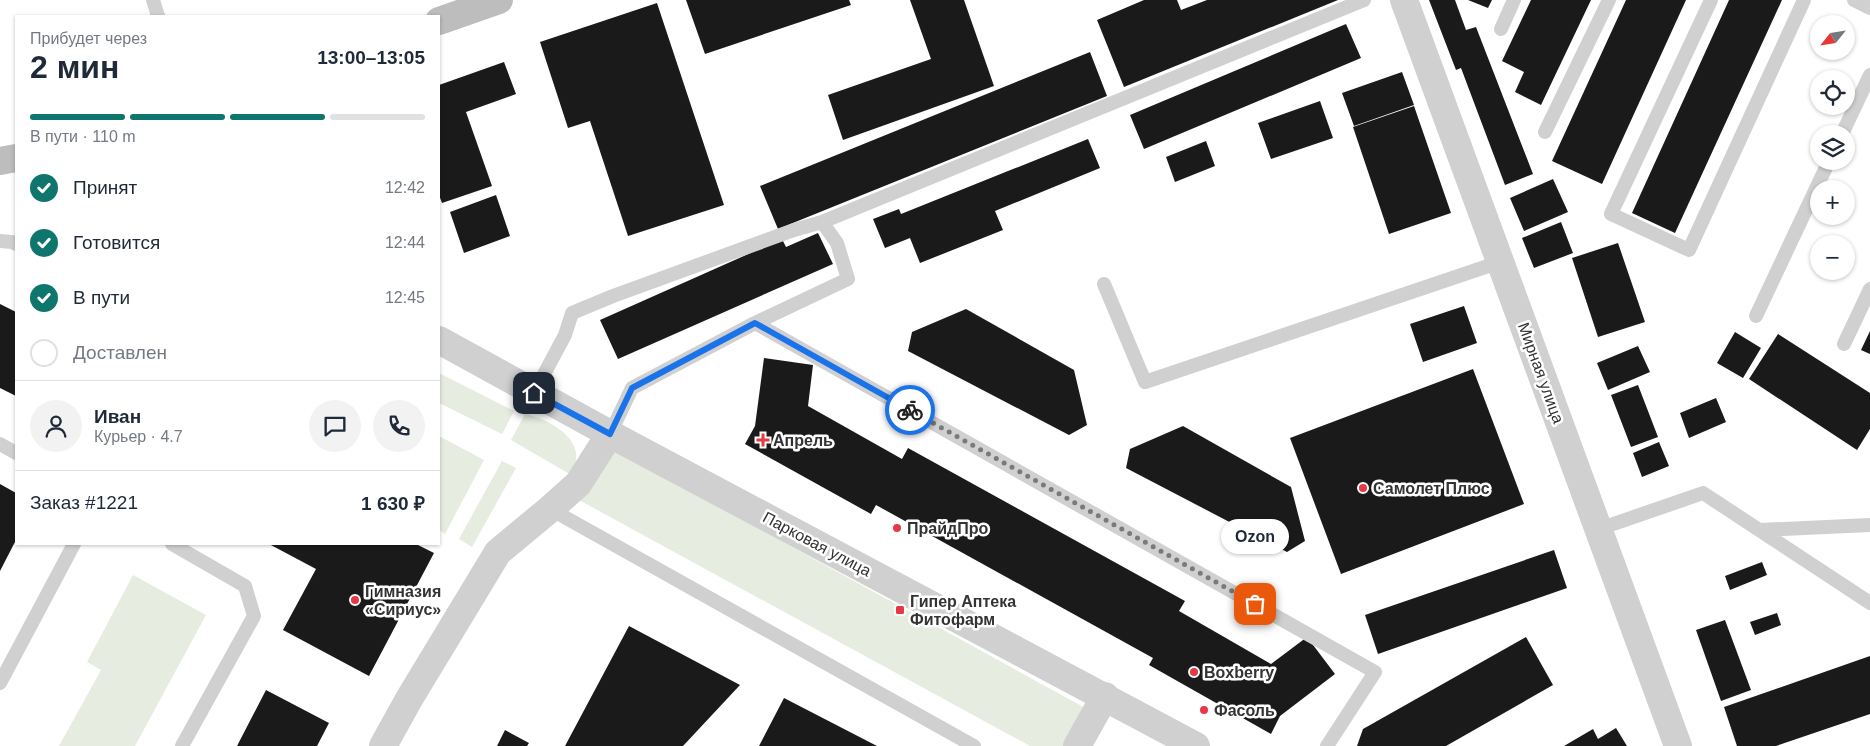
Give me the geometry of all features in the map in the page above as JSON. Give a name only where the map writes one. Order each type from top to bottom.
[{"type":"main road","points":[[440,21],[491,1]]},
{"type":"main road","points":[[0,161],[15,158]]},
{"type":"street","name":"Мирная улица","points":[[1404,0],[1678,746]]},
{"type":"street","name":"Парковая улица","points":[[440,341],[610,434],[1196,746]]},
{"type":"street","points":[[383,746],[498,552],[578,484],[610,434]]},
{"type":"street","points":[[1077,746],[1105,696]]},
{"type":"lane","points":[[153,0],[158,15]]},
{"type":"lane","points":[[534,393],[565,335],[572,313],[613,296],[794,230],[822,222],[1364,0]]},
{"type":"lane","points":[[1501,29],[1514,0]]},
{"type":"lane","points":[[1545,132],[1610,0]]},
{"type":"lane","points":[[1712,0],[1611,214],[1689,250],[1804,0]]},
{"type":"lane","points":[[1854,0],[1870,8]]},
{"type":"lane","points":[[1846,125],[1870,75]]},
{"type":"lane","points":[[1756,316],[1825,170]]},
{"type":"lane","points":[[610,434],[632,388],[755,323],[848,278],[837,243],[822,222]]},
{"type":"lane","points":[[0,241],[15,244]]},
{"type":"lane","points":[[1104,284],[1145,382],[1500,262]]},
{"type":"lane","points":[[1844,344],[1870,289]]},
{"type":"lane","points":[[755,323],[1375,672],[1326,746]]},
{"type":"lane","points":[[0,444],[15,452]]},
{"type":"lane","points":[[1599,529],[1703,493],[1870,603]]},
{"type":"lane","points":[[550,509],[974,746]]},
{"type":"lane","points":[[1760,530],[1870,525]]},
{"type":"lane","points":[[0,683],[73,545]]},
{"type":"lane","points":[[174,545],[245,586],[254,616],[182,746]]},
{"type":"shaded area","points":[[440,374],[514,411],[502,434],[440,403]]},
{"type":"shaded area","points":[[525,414],[541,419],[564,432],[574,445],[576,453],[573,476],[511,440]]},
{"type":"shaded area","points":[[440,437],[484,460],[445,534],[440,531]]},
{"type":"shaded area","points":[[612,448],[1087,709],[1067,746],[1030,746],[579,500]]},
{"type":"shaded area","points":[[502,461],[516,468],[472,547],[459,539]]},
{"type":"shaded area","points":[[133,575],[206,615],[135,746],[59,746],[101,670],[87,662]]},
{"type":"building","points":[[686,0],[849,0],[851,5],[705,54]]},
{"type":"building","points":[[910,0],[964,0],[994,86],[843,140],[828,95],[931,59]]},
{"type":"building","points":[[1144,0],[1177,0],[1181,10],[1207,0],[1338,0],[1124,87],[1097,20]]},
{"type":"building","points":[[1429,0],[1455,0],[1466,30],[1476,27],[1533,174],[1505,185],[1461,68],[1456,70]]},
{"type":"building","points":[[1468,0],[1492,0],[1488,8]]},
{"type":"building","points":[[1531,0],[1591,0],[1541,105],[1515,92],[1524,72],[1502,61]]},
{"type":"building","points":[[1626,0],[1686,0],[1602,184],[1552,161]]},
{"type":"building","points":[[1729,0],[1782,0],[1675,233],[1632,213]]},
{"type":"building","points":[[657,3],[724,205],[628,236],[590,121],[568,128],[540,42]]},
{"type":"building","points":[[1346,24],[1361,58],[1144,149],[1130,115]]},
{"type":"building","points":[[1090,52],[1107,96],[778,229],[760,186]]},
{"type":"building","points":[[504,62],[516,94],[466,112],[492,186],[442,203],[440,198],[440,85]]},
{"type":"building","points":[[1402,72],[1414,105],[1354,126],[1342,93]]},
{"type":"building","points":[[1320,101],[1333,138],[1271,159],[1258,123]]},
{"type":"building","points":[[1414,106],[1451,213],[1389,234],[1353,127]]},
{"type":"building","points":[[1088,139],[1100,168],[995,211],[1003,230],[920,263],[910,238],[885,248],[873,219],[899,209],[901,214]]},
{"type":"building","points":[[1206,141],[1215,166],[1175,182],[1166,157]]},
{"type":"building","points":[[1553,179],[1568,212],[1524,231],[1510,198]]},
{"type":"building","points":[[496,195],[510,236],[464,253],[450,212]]},
{"type":"building","points":[[1561,222],[1573,253],[1534,268],[1522,238]]},
{"type":"building","points":[[818,233],[833,264],[618,359],[600,320],[782,239],[786,247]]},
{"type":"building","points":[[1618,243],[1645,322],[1598,337],[1572,258]]},
{"type":"building","points":[[0,304],[15,312],[15,396],[0,388]]},
{"type":"building","points":[[1464,306],[1477,343],[1423,362],[1410,324]]},
{"type":"building","points":[[966,309],[1074,370],[1087,425],[1069,435],[908,351],[912,332]]},
{"type":"building","points":[[1870,331],[1870,354],[1861,350]]},
{"type":"building","points":[[1735,332],[1761,348],[1743,378],[1717,363]]},
{"type":"building","points":[[1778,334],[1870,393],[1870,429],[1857,450],[1749,379]]},
{"type":"building","points":[[1638,346],[1650,372],[1608,390],[1597,363]]},
{"type":"building","points":[[764,358],[813,365],[808,406],[902,459],[908,448],[1185,601],[1179,611],[1271,664],[1307,637],[1335,674],[1280,716],[1271,734],[1149,665],[1153,658],[876,505],[871,514],[745,444],[755,426]]},
{"type":"building","points":[[1473,369],[1524,504],[1341,574],[1290,438]]},
{"type":"building","points":[[1638,385],[1658,437],[1631,447],[1611,395]]},
{"type":"building","points":[[1716,398],[1726,422],[1689,438],[1680,413]]},
{"type":"building","points":[[1183,426],[1291,487],[1305,541],[1287,552],[1126,468],[1130,449]]},
{"type":"building","points":[[1659,442],[1669,466],[1642,477],[1633,453]]},
{"type":"building","points":[[0,484],[15,492],[15,542],[0,571]]},
{"type":"building","name":"Гимназия «Сириус»","points":[[271,545],[418,545],[434,553],[369,676],[283,630],[316,569]]},
{"type":"building","points":[[1554,550],[1567,588],[1378,654],[1365,615]]},
{"type":"building","points":[[1762,562],[1767,575],[1730,590],[1725,576]]},
{"type":"building","points":[[1777,613],[1781,625],[1755,635],[1750,622]]},
{"type":"building","points":[[1725,620],[1751,690],[1721,701],[1696,630]]},
{"type":"building","points":[[629,626],[740,685],[683,746],[565,746]]},
{"type":"building","points":[[1526,637],[1553,685],[1446,746],[1357,746],[1363,729]]},
{"type":"building","points":[[1870,656],[1870,714],[1776,746],[1737,746],[1724,707]]},
{"type":"building","points":[[266,690],[329,723],[317,746],[237,746]]},
{"type":"building","points":[[784,698],[877,746],[759,746]]},
{"type":"building","points":[[1616,728],[1627,746],[1564,746],[1593,729],[1598,739]]},
{"type":"building","points":[[505,730],[529,743],[527,746],[497,746]]},
{"type":"way so far","points":[[910,410],[1255,604]]},
{"type":"place","name":"Апрель","points":[[763,440]]},
{"type":"place","name":"Самолет Плюс","points":[[1363,488]]},
{"type":"place","name":"ПрайдПро","points":[[897,528]]},
{"type":"place","name":"Гимназия «Сириус»","points":[[355,600]]},
{"type":"place","name":"Ozon","points":[[1255,604]]},
{"type":"place","name":"Гипер Аптека Фитофарм","points":[[900,610]]},
{"type":"place","name":"Boxberry","points":[[1194,672]]},
{"type":"place","name":"Фасоль","points":[[1204,710]]},
{"type":"route","points":[[534,393],[610,434],[632,388],[755,323],[910,410]]}]
